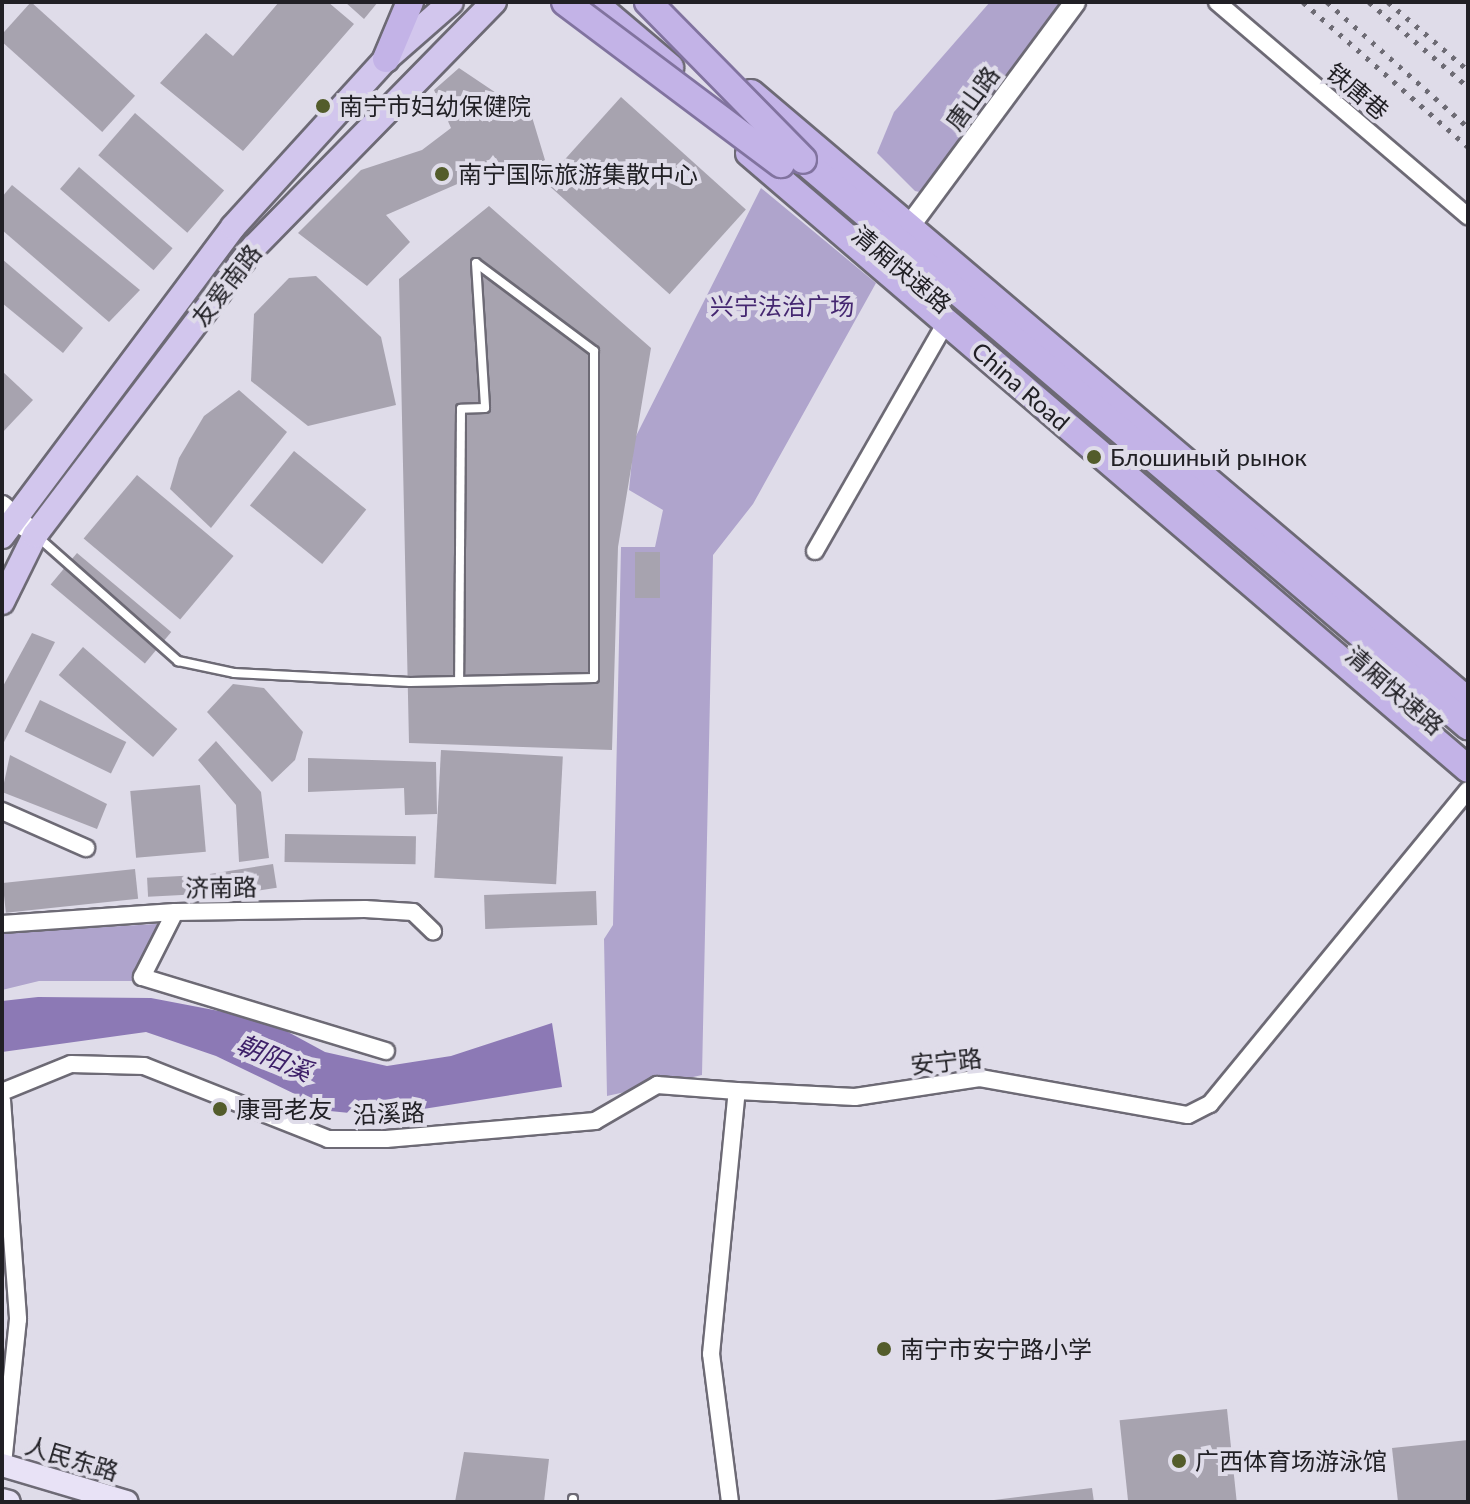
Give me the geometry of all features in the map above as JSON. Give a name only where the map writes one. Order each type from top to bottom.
[{"type":"highway","points":[[386,59],[410,2]]},
{"type":"highway","points":[[565,2],[792,162]]},
{"type":"highway","name":"China Road","points":[[574,2],[1468,769]]},
{"type":"highway","name":"清厢快速路","points":[[593,2],[792,162],[1468,726]]},
{"type":"highway","name":"清厢快速路","points":[[619,2],[792,162],[1468,752]]},
{"type":"highway","points":[[639,2],[911,224],[1468,701]]},
{"type":"highway","points":[[648,2],[792,162]]},
{"type":"main road","name":"友爱南路","points":[[6,519],[233,227],[386,59],[451,2]]},
{"type":"main road","name":"友爱南路","points":[[2,602],[35,535],[254,247],[494,2]]},
{"type":"main road","name":"人民东路","points":[[2,1465],[127,1502]]},
{"type":"main road","points":[[2,1500],[9,1502]]},
{"type":"street","name":"唐山路","points":[[911,224],[1075,2]]},
{"type":"street","name":"铁唐巷","points":[[1217,2],[1468,216]]},
{"type":"street","points":[[815,551],[946,322]]},
{"type":"street","points":[[6,519],[35,535]]},
{"type":"street","name":"安宁路","points":[[737,1091],[855,1097],[980,1078],[1094,1094],[1158,1113],[1188,1115],[1210,1104],[1468,790]]},
{"type":"street","points":[[2,811],[86,848]]},
{"type":"street","points":[[175,912],[142,977],[386,1051]]},
{"type":"street","name":"济南路","points":[[2,924],[175,912],[413,912],[433,931]]},
{"type":"street","name":"沿溪路","points":[[2,1092],[71,1064],[144,1066],[328,1139],[386,1139],[595,1121],[657,1085],[737,1091]]},
{"type":"street","points":[[730,1502],[711,1354],[737,1091]]},
{"type":"street","points":[[2,1100],[18,1319],[2,1465]]},
{"type":"lane","points":[[35,535],[178,661],[234,673],[459,681],[594,678],[594,351],[476,263],[485,408],[461,409],[459,681]]},
{"type":"green space","points":[[990,2],[1078,2],[924,193],[915,191],[877,153],[894,112]]},
{"type":"green space","name":"兴宁法治广场","points":[[761,188],[876,283],[753,504],[713,555],[702,1075],[607,1096],[604,939],[613,925],[621,547],[655,547],[663,510],[629,490],[634,440]]},
{"type":"green space","points":[[173,923],[140,981],[39,981],[2,990],[2,933]]},
{"type":"water","name":"朝阳溪","points":[[38,997],[151,998],[266,1020],[325,1052],[387,1066],[451,1056],[552,1023],[562,1087],[379,1116],[330,1111],[216,1056],[146,1032],[2,1052],[2,1001]]},
{"type":"building","points":[[31,2],[135,96],[102,132],[2,42],[2,34]]},
{"type":"building","points":[[279,2],[328,2],[354,24],[243,151],[160,83],[206,33],[233,56]]},
{"type":"building","points":[[345,2],[378,2],[364,19]]},
{"type":"building","points":[[459,68],[532,117],[545,160],[509,178],[493,155],[478,175],[386,215],[410,242],[367,286],[298,233],[361,170],[422,150],[451,128],[434,90]]},
{"type":"building","points":[[621,97],[746,209],[670,294],[545,182]]},
{"type":"building","points":[[135,113],[224,190],[187,233],[98,155]]},
{"type":"building","points":[[79,167],[173,248],[154,270],[60,189]]},
{"type":"building","points":[[12,185],[140,290],[109,322],[2,230],[2,197]]},
{"type":"building","points":[[489,206],[651,348],[618,547],[612,750],[409,743],[399,279]]},
{"type":"building","points":[[2,259],[83,328],[63,353],[2,303]]},
{"type":"building","points":[[316,276],[381,337],[396,405],[308,426],[251,381],[254,314],[289,278]]},
{"type":"building","points":[[2,371],[33,400],[2,433]]},
{"type":"building","points":[[239,390],[287,432],[211,528],[170,489],[179,458],[204,416]]},
{"type":"building","points":[[294,451],[366,510],[322,564],[250,505]]},
{"type":"building","points":[[137,475],[234,556],[180,620],[84,539]]},
{"type":"building","points":[[635,552],[660,552],[660,598],[635,598]]},
{"type":"building","points":[[77,553],[171,632],[145,663],[51,584]]},
{"type":"building","points":[[32,633],[55,642],[2,746],[2,688]]},
{"type":"building","points":[[83,647],[177,729],[153,757],[59,675]]},
{"type":"building","points":[[233,684],[264,688],[303,732],[295,760],[272,782],[207,712]]},
{"type":"building","points":[[40,700],[126,742],[111,774],[25,731]]},
{"type":"building","points":[[216,741],[261,792],[269,858],[239,862],[236,805],[198,760]]},
{"type":"building","points":[[441,750],[563,756],[556,884],[434,878]]},
{"type":"building","points":[[10,755],[107,804],[97,829],[2,792]]},
{"type":"building","points":[[308,758],[436,762],[437,814],[405,815],[404,788],[308,792]]},
{"type":"building","points":[[200,785],[206,852],[136,858],[130,791]]},
{"type":"building","points":[[285,834],[416,836],[415,864],[285,862]]},
{"type":"building","points":[[273,864],[277,888],[214,898],[210,874]]},
{"type":"building","points":[[135,869],[138,899],[6,913],[3,883]]},
{"type":"building","points":[[200,875],[201,894],[148,897],[147,878]]},
{"type":"building","points":[[596,891],[597,925],[485,929],[484,895]]},
{"type":"building","name":"广西体育场游泳馆","points":[[1227,1409],[1237,1502],[1128,1502],[1120,1420]]},
{"type":"building","points":[[1468,1440],[1468,1502],[1398,1502],[1392,1448]]},
{"type":"building","points":[[464,1452],[549,1459],[544,1502],[455,1502]]},
{"type":"building","points":[[1092,1488],[1094,1502],[994,1502],[994,1500]]},
{"type":"railway","points":[[1303,2],[1468,147]]},
{"type":"railway","points":[[1327,2],[1468,127]]},
{"type":"railway","points":[[1369,2],[1468,87]]},
{"type":"railway","points":[[1388,2],[1468,70]]},
{"type":"place","name":"南宁市妇幼保健院","points":[[323,106]]},
{"type":"place","name":"南宁国际旅游集散中心","points":[[442,174]]},
{"type":"place","name":"Блошиный рынок","points":[[1094,457]]},
{"type":"place","name":"康哥老友","points":[[220,1109]]},
{"type":"place","name":"南宁市安宁路小学","points":[[884,1349]]},
{"type":"place","name":"广西体育场游泳馆","points":[[1179,1461]]}]
